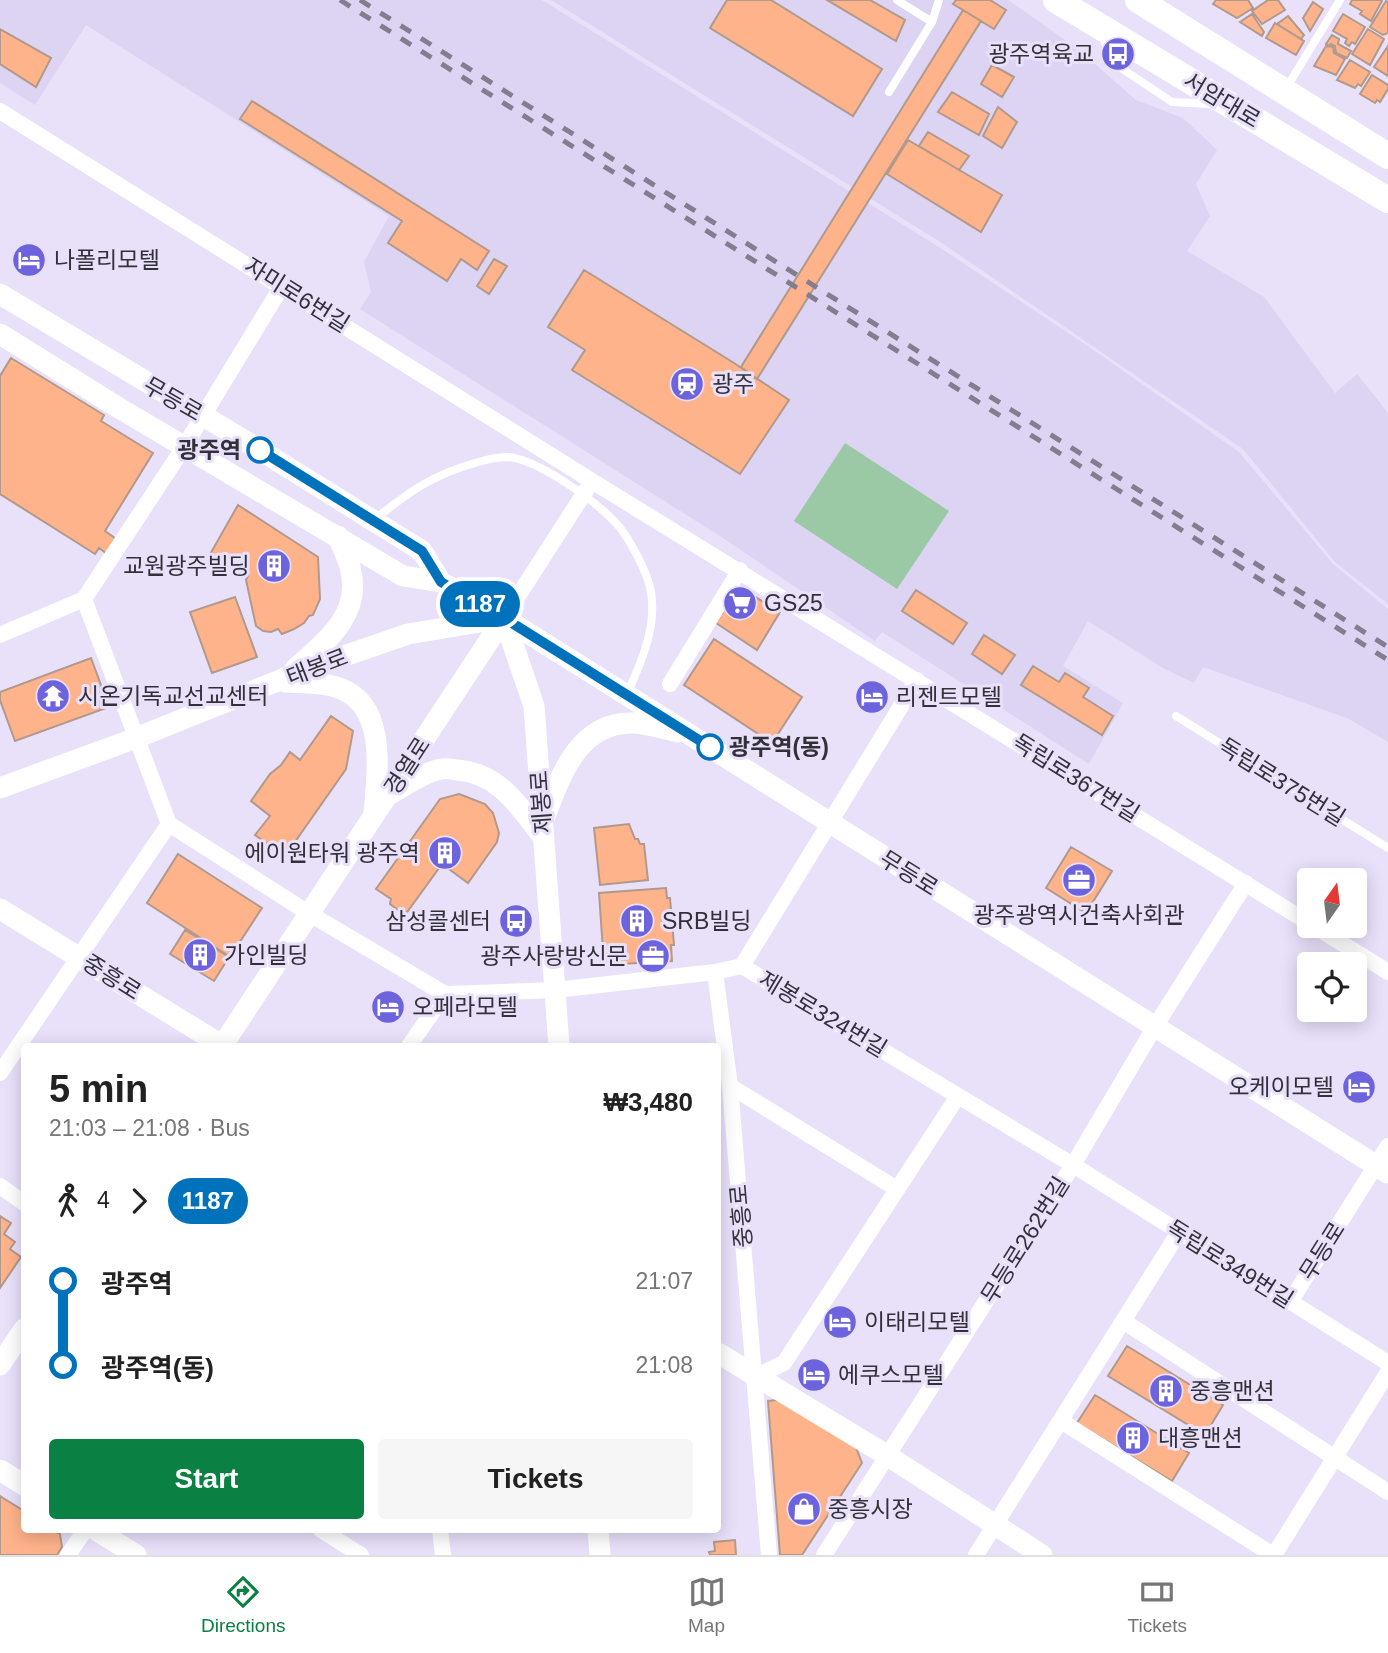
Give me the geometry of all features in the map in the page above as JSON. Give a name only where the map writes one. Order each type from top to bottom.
[{"type":"main road","name":"서암대로","points":[[1056,0],[1388,200]]},
{"type":"main road","name":"서암대로","points":[[1138,0],[1388,156]]},
{"type":"street","name":"자미로6번길","points":[[0,111],[282,286],[588,487]]},
{"type":"street","points":[[1,634],[84,599],[184,447],[282,286]]},
{"type":"street","name":"무등로","points":[[0,294],[422,551],[441,582]]},
{"type":"street","name":"무등로","points":[[0,334],[184,447],[403,576],[441,582],[504,618],[1382,1169]]},
{"type":"street","points":[[504,618],[588,487]]},
{"type":"street","name":"독립로367번길","points":[[588,487],[740,570],[1297,915]]},
{"type":"street","points":[[280,682],[335,634],[348,612],[354,587],[351,569],[338,536]]},
{"type":"street","points":[[670,684],[740,570]]},
{"type":"street","points":[[84,599],[169,824],[310,914],[444,994],[555,990]]},
{"type":"street","name":"태봉로","points":[[0,788],[136,738],[315,666],[408,634],[504,618]]},
{"type":"street","name":"경열로","points":[[224,1043],[504,618]]},
{"type":"street","name":"제봉로","points":[[504,618],[534,706],[559,1043]]},
{"type":"street","points":[[742,966],[917,680]]},
{"type":"street","points":[[280,682],[325,684],[342,689],[354,696],[363,708],[372,723],[377,751],[374,816]]},
{"type":"street","points":[[387,796],[418,778],[443,769],[468,771],[487,776],[508,792],[543,829],[569,758],[601,730],[617,724],[636,723],[694,737]]},
{"type":"street","points":[[0,1073],[169,824]]},
{"type":"street","name":"무등로262번길","points":[[824,1555],[1073,1165],[1154,1028],[1246,883]]},
{"type":"street","name":"중흥로","points":[[0,909],[217,1043]]},
{"type":"street","points":[[1333,938],[1388,972]]},
{"type":"street","name":"제봉로324번길","points":[[555,990],[715,972],[742,966],[1073,1165]]},
{"type":"street","name":"중흥로","points":[[715,972],[730,1086],[769,1555]]},
{"type":"street","points":[[411,1043],[444,994]]},
{"type":"street","points":[[730,1086],[897,1189]]},
{"type":"street","points":[[755,1377],[784,1363],[958,1096]]},
{"type":"street","name":"무등로","points":[[1290,1302],[1382,1169],[1388,1146]]},
{"type":"street","name":"독립로349번길","points":[[1073,1165],[1388,1363]]},
{"type":"street","points":[[0,1186],[21,1201]]},
{"type":"street","points":[[976,1555],[1179,1232]]},
{"type":"street","points":[[1123,1321],[1388,1492]]},
{"type":"street","points":[[0,1365],[21,1334]]},
{"type":"street","points":[[721,1355],[888,1456],[1042,1555]]},
{"type":"street","points":[[1060,1421],[1273,1555],[1388,1373]]},
{"type":"street","points":[[0,1470],[21,1483]]},
{"type":"street","points":[[68,1555],[83,1533]]},
{"type":"street","points":[[101,1533],[136,1555]]},
{"type":"street","points":[[326,1533],[361,1555]]},
{"type":"street","points":[[440,1533],[443,1555]]},
{"type":"street","points":[[598,1533],[600,1555]]},
{"type":"lane","points":[[897,0],[932,22]]},
{"type":"lane","points":[[889,92],[932,22],[939,0]]},
{"type":"lane","name":"서암대로","points":[[1284,91],[1340,0]]},
{"type":"lane","points":[[374,520],[424,482],[486,460],[508,457],[588,487],[617,523],[632,548],[651,591],[650,631],[640,664],[626,694]]},
{"type":"lane","name":"독립로375번길","points":[[1176,716],[1388,848]]},
{"type":"shaded area","points":[[0,0],[542,0],[942,249],[1085,344],[1239,452],[1333,564],[1388,609],[1388,742],[1349,719],[1203,667],[1194,683],[1163,668],[1088,621],[1063,666],[1123,703],[1089,764],[882,632],[875,641],[723,538],[360,309],[371,292],[364,262],[389,216],[86,25],[35,105],[0,83]]},
{"type":"shaded area","points":[[551,0],[1008,0],[1078,49],[1136,100],[1183,118],[1217,150],[1196,184],[1210,216],[1187,251],[1264,297],[1335,393],[1357,374],[1388,413],[1388,604],[1335,562],[1243,449],[942,243]]},
{"type":"green space","points":[[845,443],[949,511],[897,589],[794,521]]},
{"type":"building","points":[[727,0],[771,0],[882,69],[853,116],[710,28]]},
{"type":"building","points":[[827,0],[870,0],[905,20],[896,41]]},
{"type":"building","points":[[956,0],[990,0],[1006,10],[994,29],[953,4]]},
{"type":"building","points":[[1216,0],[1248,0],[1253,8],[1237,18],[1213,4]]},
{"type":"building","points":[[1268,0],[1278,0],[1285,10],[1262,24],[1252,11]]},
{"type":"building","points":[[1352,0],[1382,1],[1371,21],[1360,14],[1362,11],[1350,4]]},
{"type":"building","points":[[1386,1],[1388,33],[1383,35],[1370,27]]},
{"type":"building","points":[[1313,2],[1323,9],[1310,31],[1303,18]]},
{"type":"building","points":[[963,10],[981,21],[757,379],[741,367]]},
{"type":"building","points":[[1252,14],[1264,32],[1262,36],[1240,22]]},
{"type":"building","points":[[1343,14],[1365,27],[1355,44],[1352,42],[1349,46],[1345,43],[1347,39],[1333,31]]},
{"type":"building","points":[[1288,16],[1304,35],[1301,39],[1277,24]]},
{"type":"building","points":[[1275,23],[1304,41],[1296,55],[1266,38]]},
{"type":"building","points":[[0,29],[51,58],[36,87],[0,64]]},
{"type":"building","points":[[1368,29],[1384,39],[1370,65],[1352,54]]},
{"type":"building","points":[[1332,35],[1339,39],[1338,44],[1351,51],[1347,58],[1336,53],[1335,46],[1326,44]]},
{"type":"building","points":[[1326,46],[1333,47],[1334,53],[1345,59],[1336,75],[1314,66]]},
{"type":"building","points":[[1388,46],[1388,76],[1374,67]]},
{"type":"building","points":[[1350,60],[1370,72],[1361,86],[1358,84],[1355,88],[1337,80]]},
{"type":"building","points":[[992,65],[1014,77],[1002,97],[981,84]]},
{"type":"building","points":[[1372,75],[1388,85],[1380,102],[1377,100],[1375,103],[1360,94]]},
{"type":"building","points":[[952,92],[989,114],[979,135],[938,112]]},
{"type":"building","points":[[252,101],[489,251],[477,270],[461,259],[447,281],[388,243],[402,221],[240,119]]},
{"type":"building","points":[[998,107],[1017,122],[1002,148],[983,136]]},
{"type":"building","points":[[928,132],[969,156],[959,170],[919,146]]},
{"type":"building","points":[[908,140],[1002,195],[981,232],[887,174]]},
{"type":"building","points":[[494,259],[507,266],[489,294],[477,286]]},
{"type":"building","points":[[584,270],[789,400],[740,474],[572,370],[585,350],[548,327]]},
{"type":"building","points":[[11,358],[104,415],[101,421],[153,453],[105,531],[115,538],[107,554],[99,548],[95,554],[0,494],[0,376]]},
{"type":"building","name":"교원광주빌딩","points":[[238,505],[318,557],[320,599],[313,615],[304,623],[282,634],[278,629],[263,631],[256,626],[246,580],[248,576],[209,556]]},
{"type":"building","points":[[739,587],[780,612],[757,650],[716,623]]},
{"type":"building","points":[[916,590],[967,623],[953,644],[902,611]]},
{"type":"building","points":[[235,597],[257,657],[212,673],[190,612]]},
{"type":"building","points":[[984,635],[1015,655],[1002,674],[972,654]]},
{"type":"building","points":[[714,639],[802,697],[772,743],[684,685]]},
{"type":"building","name":"시온기독교선교센터","points":[[91,658],[109,707],[15,741],[0,700],[0,692]]},
{"type":"building","points":[[1033,666],[1059,682],[1065,673],[1089,688],[1083,697],[1113,716],[1102,735],[1021,685]]},
{"type":"building","points":[[331,716],[353,731],[346,769],[285,856],[255,835],[270,816],[251,801],[290,752],[300,760]]},
{"type":"building","name":"에이원타워 광주역","points":[[459,794],[485,804],[493,813],[499,833],[497,842],[468,883],[442,864],[405,915],[390,904],[391,899],[376,889],[440,799]]},
{"type":"building","points":[[629,824],[635,839],[644,844],[648,880],[600,885],[594,828]]},
{"type":"building","name":"광주광역시건축사회관","points":[[1071,847],[1112,871],[1086,913],[1046,888]]},
{"type":"building","points":[[178,854],[262,908],[230,957],[147,903]]},
{"type":"building","name":"SRB빌딩","points":[[666,888],[667,898],[670,898],[674,945],[671,945],[672,961],[604,965],[599,893]]},
{"type":"building","name":"가인빌딩","points":[[185,930],[229,957],[214,981],[170,954]]},
{"type":"building","points":[[0,1216],[11,1223],[4,1234],[15,1242],[10,1249],[21,1257],[0,1288]]},
{"type":"building","name":"중흥맨션","points":[[1127,1346],[1223,1405],[1205,1435],[1108,1376]]},
{"type":"building","name":"대흥맨션","points":[[1095,1395],[1189,1453],[1172,1481],[1077,1423]]},
{"type":"building","name":"중흥시장","points":[[787,1399],[855,1445],[862,1463],[802,1555],[780,1555],[768,1401]]},
{"type":"building","points":[[0,1496],[21,1509],[21,1533],[60,1534],[62,1547],[57,1555],[0,1555]]},
{"type":"building","points":[[735,1540],[736,1555],[710,1555],[709,1552],[715,1551],[714,1542]]},
{"type":"railway","points":[[340,0],[1388,660]]},
{"type":"railway","points":[[360,0],[1388,647]]},
{"type":"bus line","name":"1187","points":[[260,450],[422,551],[441,582],[504,618],[710,747]]},
{"type":"place","name":"광주역육교","points":[[1118,54]]},
{"type":"place","name":"나폴리모텔","points":[[29,260]]},
{"type":"place","name":"광주","points":[[687,384]]},
{"type":"place","name":"광주역","points":[[260,450]]},
{"type":"place","name":"교원광주빌딩","points":[[274,566]]},
{"type":"place","name":"GS25","points":[[740,603]]},
{"type":"place","name":"시온기독교선교센터","points":[[53,696]]},
{"type":"place","name":"리젠트모텔","points":[[872,697]]},
{"type":"place","name":"광주역(동)","points":[[710,747]]},
{"type":"place","name":"에이원타워 광주역","points":[[445,853]]},
{"type":"place","name":"광주광역시건축사회관","points":[[1079,880]]},
{"type":"place","name":"삼성콜센터","points":[[516,921]]},
{"type":"place","name":"SRB빌딩","points":[[637,921]]},
{"type":"place","name":"가인빌딩","points":[[200,955]]},
{"type":"place","name":"광주사랑방신문","points":[[653,956]]},
{"type":"place","name":"오페라모텔","points":[[388,1007]]},
{"type":"place","name":"오케이모텔","points":[[1359,1087]]},
{"type":"place","name":"이태리모텔","points":[[840,1322]]},
{"type":"place","name":"에쿠스모텔","points":[[814,1375]]},
{"type":"place","name":"중흥맨션","points":[[1166,1391]]},
{"type":"place","name":"대흥맨션","points":[[1133,1438]]},
{"type":"place","name":"중흥시장","points":[[804,1509]]}]
